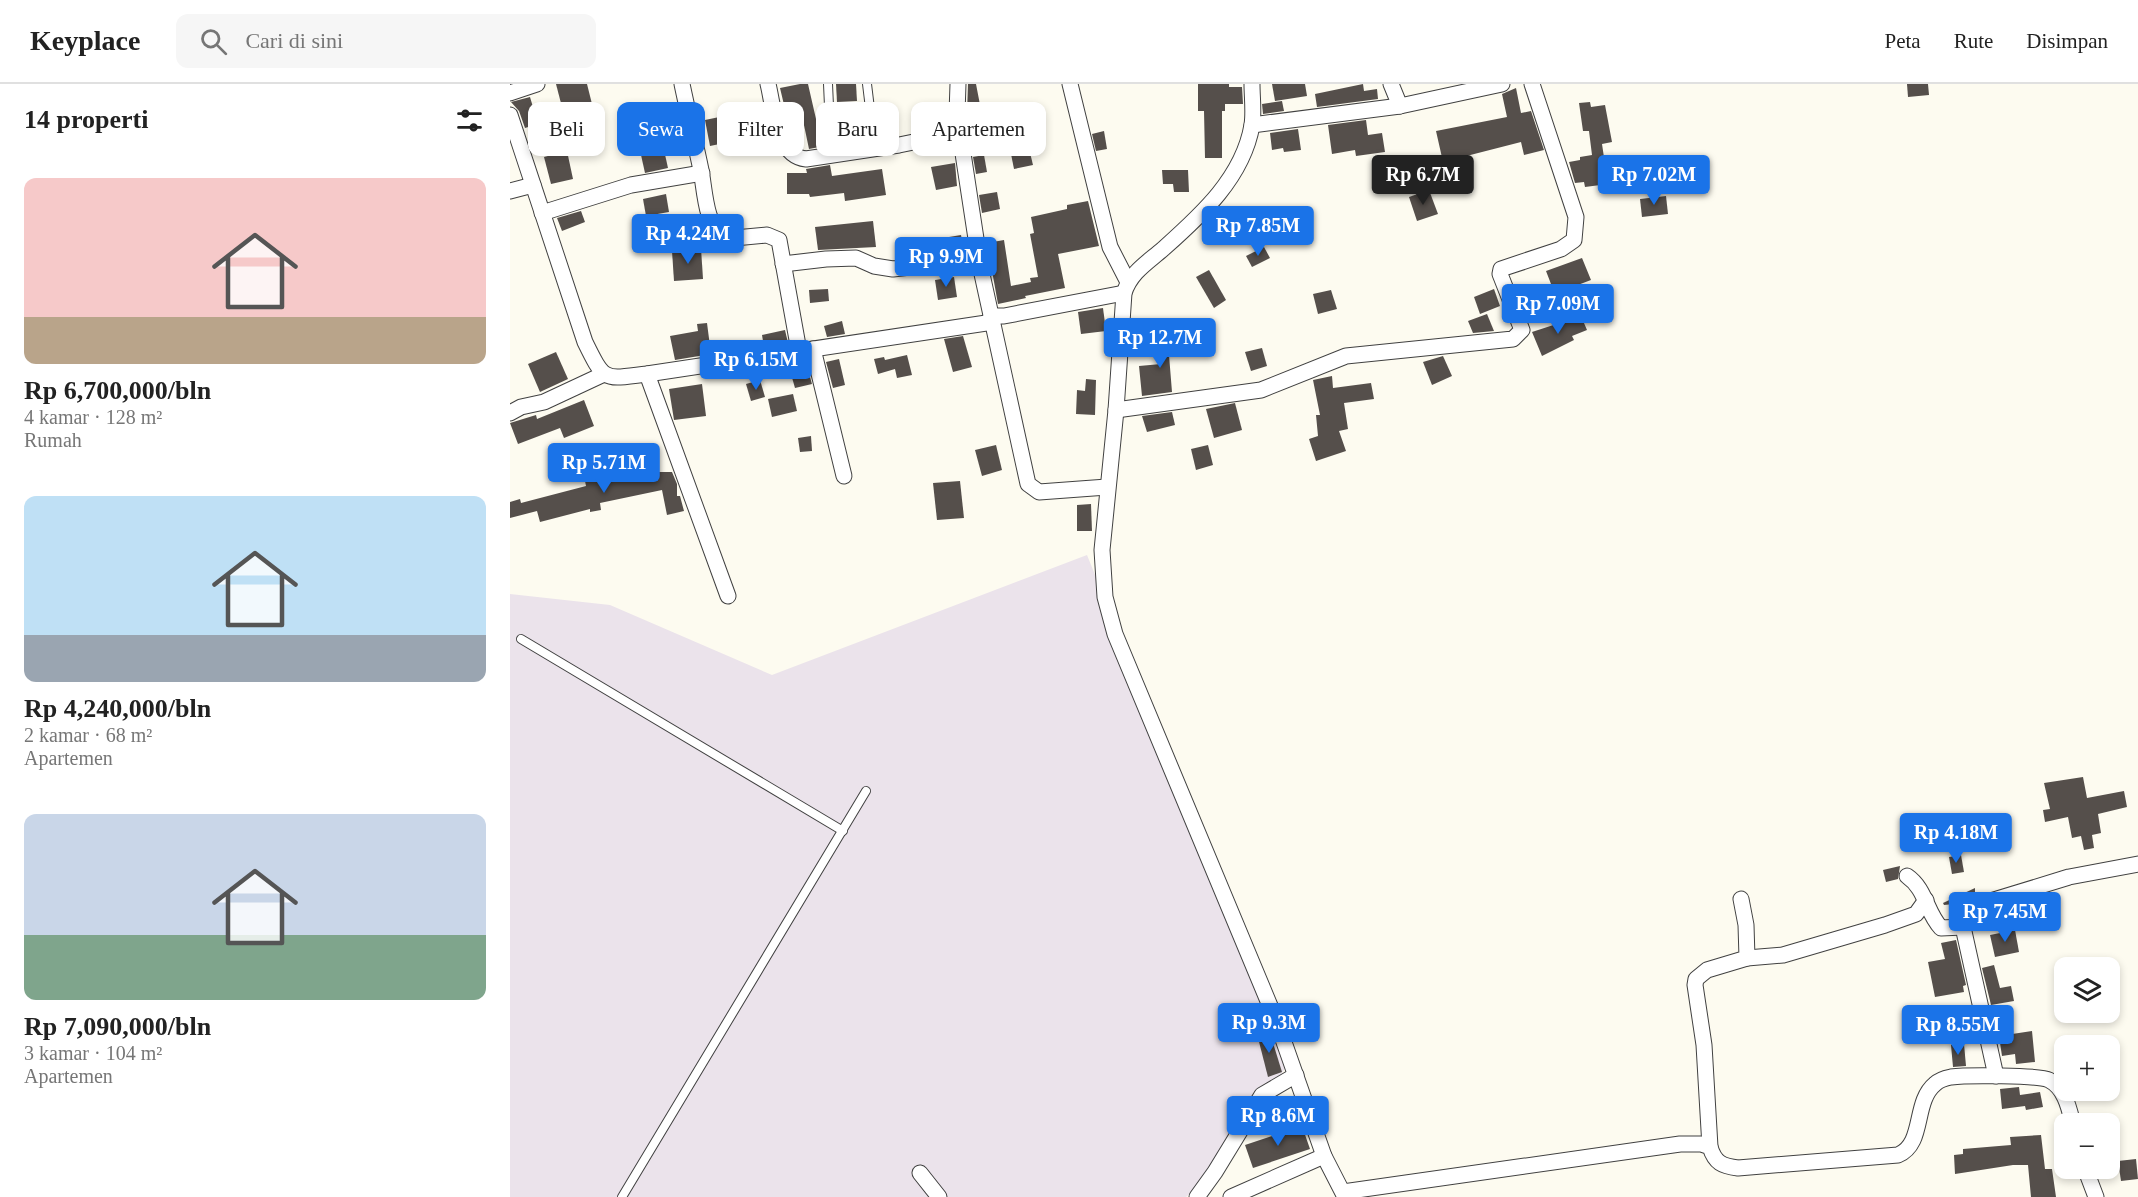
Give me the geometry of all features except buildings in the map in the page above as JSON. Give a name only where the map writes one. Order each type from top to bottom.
[{"type":"street","points":[[510,93],[537,84]]},
{"type":"street","points":[[682,84],[702,173],[703,195],[718,234],[728,239],[767,235],[776,237],[781,243],[783,264],[806,350],[844,476]]},
{"type":"street","points":[[768,84],[783,142],[792,155],[798,159],[911,143]]},
{"type":"street","points":[[957,102],[958,84]]},
{"type":"street","points":[[1070,84],[1110,247],[1126,288],[1102,550],[1105,597],[1115,634],[1278,1025],[1324,1156],[1344,1195],[1680,1144],[1701,1144],[1710,1147]]},
{"type":"street","points":[[510,115],[585,342],[604,375],[613,378],[806,350],[992,319],[1126,288],[1137,270],[1217,197],[1237,168],[1252,125],[1252,84]]},
{"type":"street","points":[[1391,84],[1400,106]]},
{"type":"street","points":[[1252,125],[1400,106],[1502,84]]},
{"type":"street","points":[[1116,410],[1261,390],[1346,356],[1513,339],[1519,336],[1522,330],[1500,274],[1502,269],[1561,249],[1574,240],[1577,230],[1576,217],[1532,84]]},
{"type":"street","points":[[962,156],[979,259],[1028,484],[1039,492],[1107,487]]},
{"type":"street","points":[[542,213],[631,185],[702,173]]},
{"type":"street","points":[[510,191],[533,185]]},
{"type":"street","points":[[783,264],[856,258],[874,266],[893,269],[979,259]]},
{"type":"street","points":[[647,374],[728,596]]},
{"type":"street","points":[[510,413],[521,407],[544,402],[604,375]]},
{"type":"street","points":[[1996,1076],[1963,927],[1969,911],[1982,904],[2069,877],[2138,864]]},
{"type":"street","points":[[1907,876],[1921,889],[1935,922],[1941,928],[1963,927]]},
{"type":"street","points":[[1741,898],[1746,925],[1747,958]]},
{"type":"street","points":[[1926,900],[1916,914],[1885,925],[1783,955],[1747,958],[1707,970],[1696,979],[1704,1046],[1710,1147],[1713,1157],[1721,1166],[1738,1168],[1898,1155],[1906,1152],[1911,1145],[1926,1095],[1932,1086],[1949,1077],[1996,1076],[2048,1079],[2066,1098],[2070,1113]]},
{"type":"street","points":[[1197,1197],[1262,1095],[1296,1075]]},
{"type":"street","points":[[1231,1197],[1324,1156]]},
{"type":"street","points":[[920,1173],[939,1197]]},
{"type":"street","points":[[2089,1179],[2096,1197]]},
{"type":"lane","points":[[828,84],[829,102]]},
{"type":"lane","points":[[867,84],[869,102]]},
{"type":"lane","points":[[521,639],[843,831]]},
{"type":"lane","points":[[622,1197],[866,791]]},
{"type":"shaded area","points":[[1087,555],[1291,1060],[1206,1181],[1186,1197],[510,1197],[510,594],[610,605],[772,675]]}]
